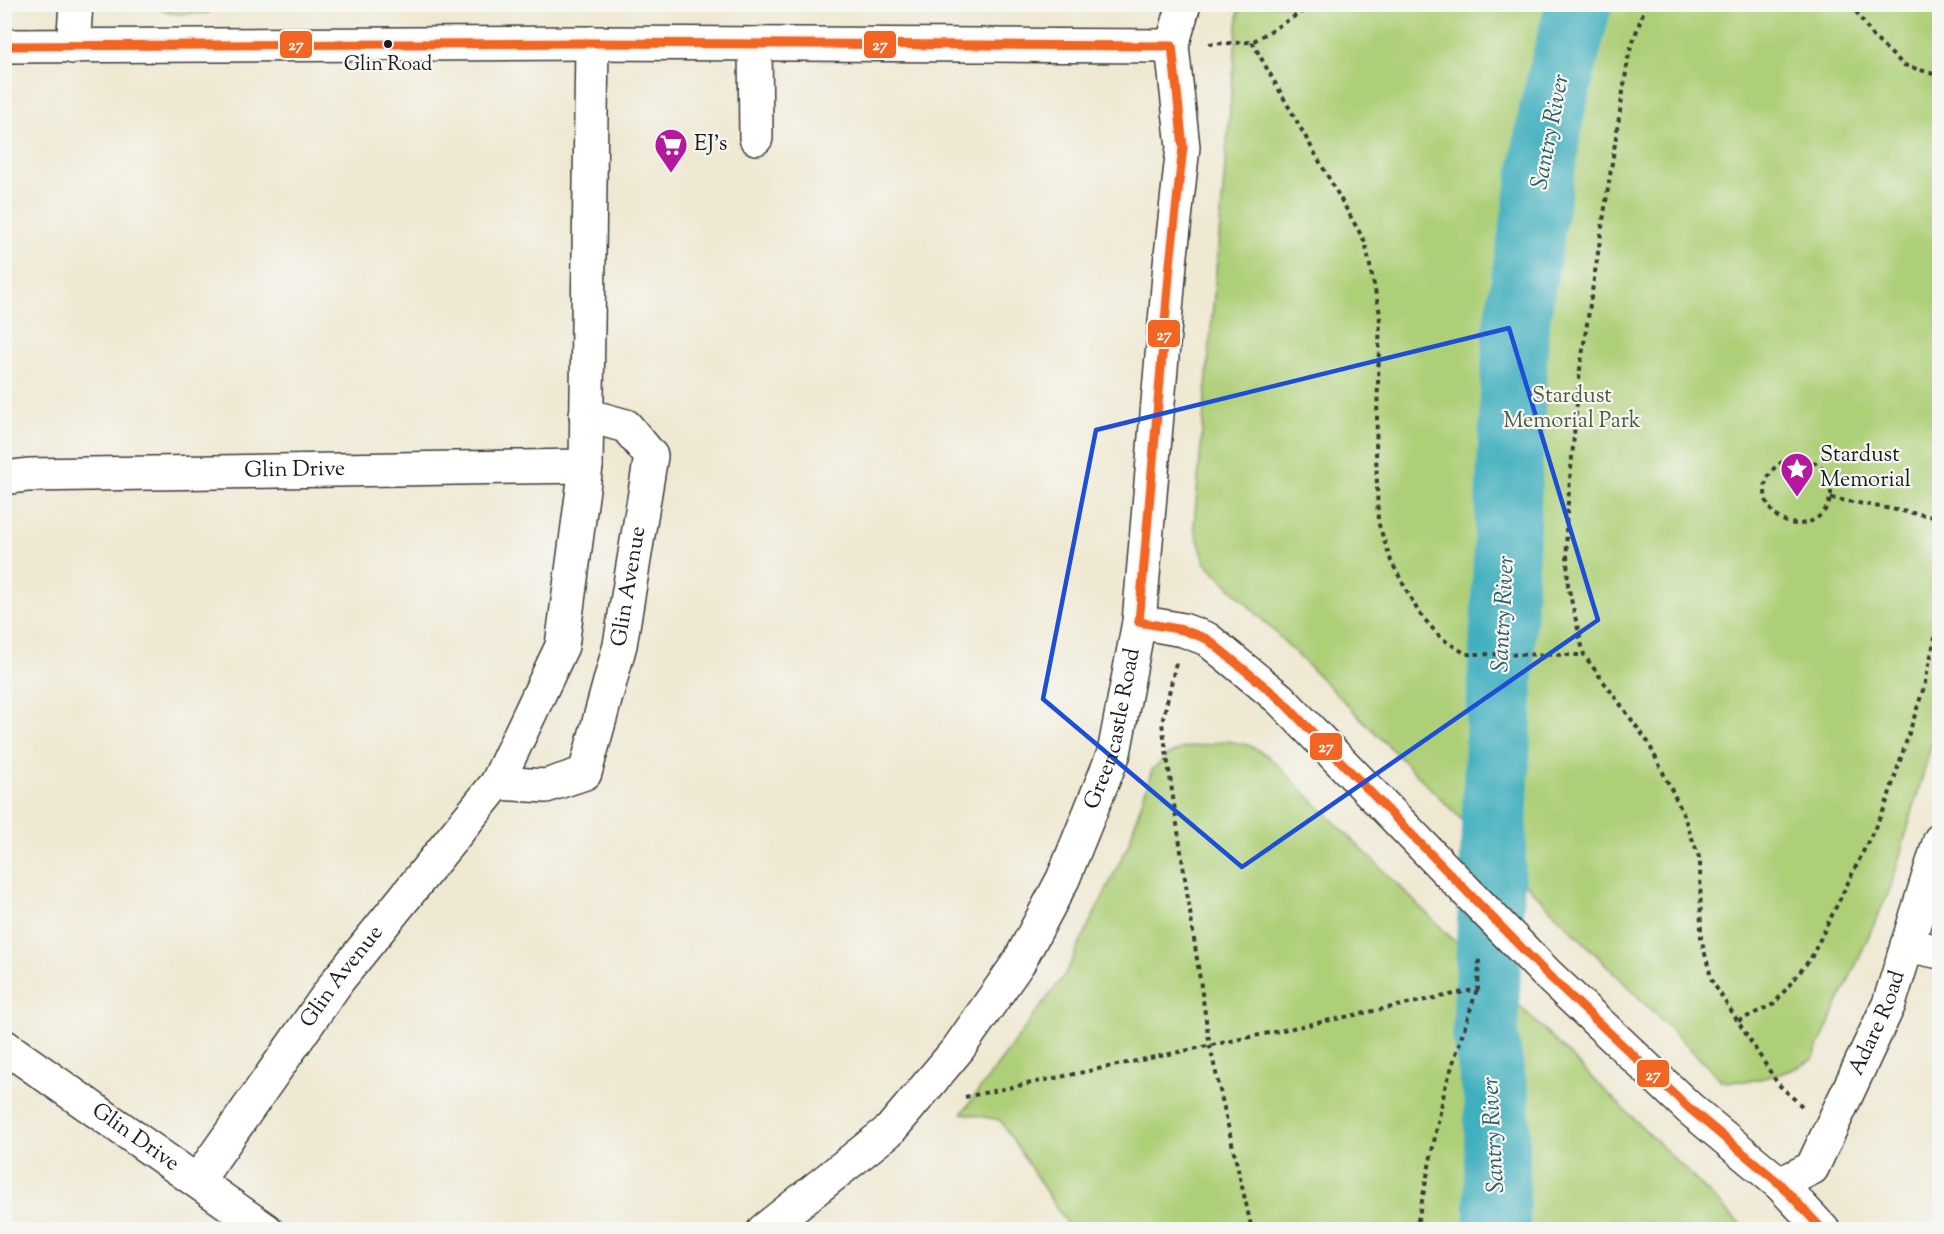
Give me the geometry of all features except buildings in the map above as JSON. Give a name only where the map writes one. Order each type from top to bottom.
[{"type":"street","points":[[72,47],[76,4]]},
{"type":"street","name":"Greencastle Road","points":[[764,1230],[890,1130],[936,1076],[1019,962],[1063,879],[1114,753],[1139,622],[1170,264],[1183,147],[1172,46],[1184,4]]},
{"type":"street","points":[[4,46],[591,43],[1172,46]]},
{"type":"street","name":"Glin Avenue","points":[[198,1180],[339,979],[497,783],[562,646],[586,466],[591,43]]},
{"type":"street","points":[[755,44],[756,138]]},
{"type":"street","name":"Glin Avenue","points":[[497,783],[546,786],[585,773],[620,645],[651,456],[626,426],[586,415]]},
{"type":"street","name":"Glin Drive","points":[[4,478],[27,475],[586,466]]},
{"type":"street","points":[[1139,622],[1183,630],[1207,639],[1280,699],[1518,944],[1689,1108],[1780,1184],[1823,1230]]},
{"type":"street","name":"Adare Road","points":[[1780,1184],[1812,1168],[1830,1131],[1889,1004],[1940,840]]},
{"type":"street","points":[[1907,945],[1940,952]]},
{"type":"street","name":"Glin Drive","points":[[4,1046],[198,1180],[266,1230]]},
{"type":"path","points":[[1315,4],[1252,42],[1365,242],[1380,314],[1376,451],[1378,522],[1391,561],[1419,613],[1441,638],[1466,654],[1584,656]]},
{"type":"path","points":[[1646,4],[1629,53],[1580,369],[1569,469],[1566,524],[1568,586],[1584,656],[1648,742],[1682,811],[1700,861],[1701,938],[1712,981],[1778,1084],[1830,1131]]},
{"type":"path","points":[[1851,4],[1873,37],[1904,65],[1940,76]]},
{"type":"path","points":[[1791,458],[1805,458],[1817,463],[1826,472],[1831,485],[1831,498],[1826,510],[1817,519],[1804,524],[1791,524],[1779,519],[1770,509],[1765,497],[1765,484],[1770,472],[1779,462],[1791,458]]},
{"type":"path","points":[[1831,498],[1940,518]]},
{"type":"path","points":[[1738,1021],[1774,1004],[1811,958],[1885,807],[1924,687],[1940,615]]},
{"type":"path","points":[[1183,630],[1162,723],[1210,1047],[1252,1230]]},
{"type":"path","points":[[1416,1230],[1445,1088],[1478,988],[1482,906]]},
{"type":"path","points":[[936,1076],[963,1098],[1478,988]]},
{"type":"highlighted area","points":[[1509,328],[1598,620],[1242,867],[1043,699],[1096,430]]},
{"type":"green space","points":[[147,5],[209,5],[208,13],[175,14]]},
{"type":"green space","name":"Stardust Memorial Park","points":[[1239,5],[1939,5],[1939,718],[1891,887],[1813,1059],[1781,1073],[1757,1079],[1722,1081],[1205,562],[1194,527]]},
{"type":"green space","points":[[1228,741],[1248,745],[1267,755],[1745,1229],[1070,1229],[1000,1120],[962,1113],[1065,974],[1128,845],[1152,770],[1168,755],[1183,748]]},
{"type":"waterway","name":"Santry River","points":[[1497,1230],[1497,1101],[1485,1036],[1516,327],[1552,110],[1579,4]]},
{"type":"transit line","name":"27","points":[[4,46],[592,43],[1172,46]]},
{"type":"transit line","name":"27","points":[[1139,622],[1170,264],[1183,147],[1172,46]]},
{"type":"transit line","name":"27","points":[[1139,622],[1183,630],[1207,639],[1280,699],[1547,974],[1689,1108],[1780,1184],[1823,1230]]},
{"type":"place","name":"Glin Road","points":[[388,44]]},
{"type":"place","name":"EJ's","points":[[671,174]]},
{"type":"place","name":"Stardust Memorial","points":[[1797,498]]}]
